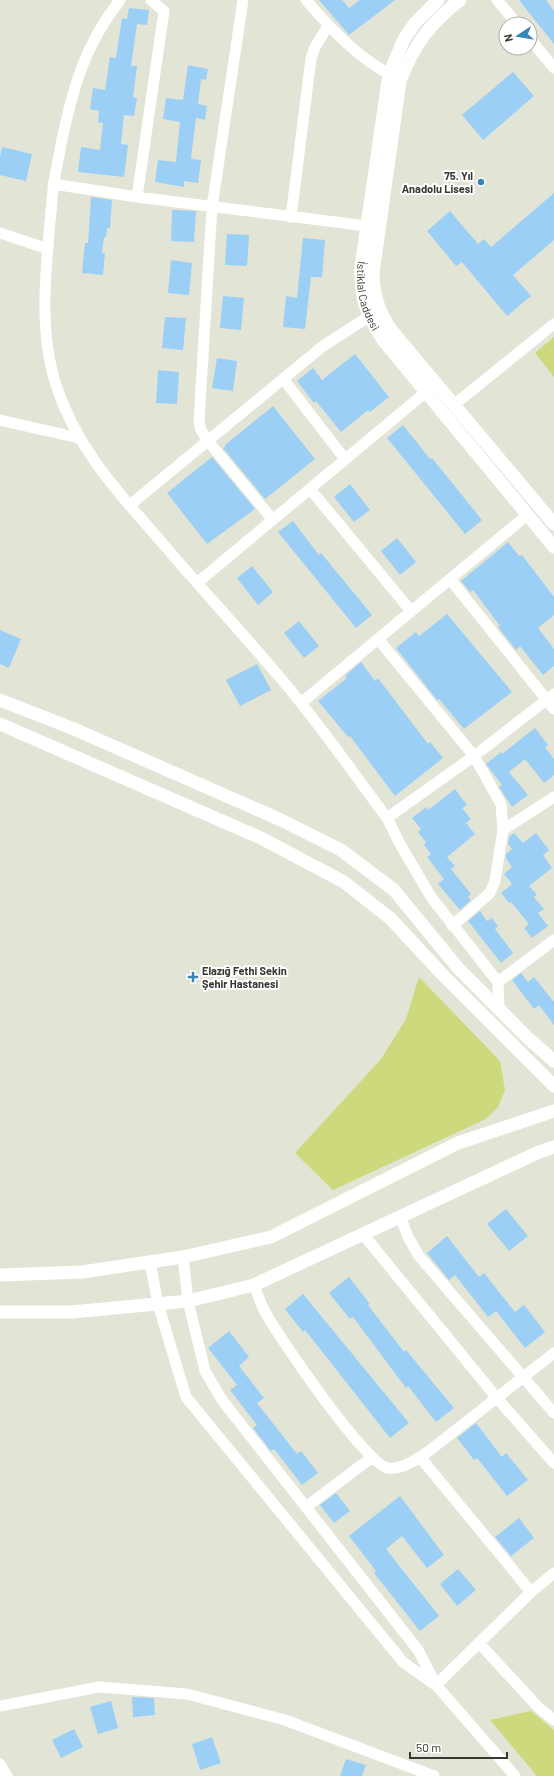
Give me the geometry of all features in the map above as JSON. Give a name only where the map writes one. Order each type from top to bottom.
[{"type":"street","points":[[120,0],[94,39],[80,69],[70,99],[53,184],[48,249],[46,313],[48,347],[55,382],[66,412],[79,438],[98,467],[301,703],[387,818],[415,872],[452,926],[498,982],[500,1009]]},
{"type":"street","points":[[137,197],[164,11],[151,0]]},
{"type":"street","points":[[243,0],[212,207],[199,410],[202,430],[208,441],[273,520]]},
{"type":"street","points":[[306,0],[328,26],[364,59],[389,74]]},
{"type":"street","name":"İstiklal Caddesi","points":[[438,0],[415,23],[404,38],[395,56],[389,74],[360,278],[361,293],[374,314],[383,340],[554,547]]},
{"type":"street","name":"İstiklal Caddesi","points":[[374,314],[375,298],[373,273],[400,81],[408,60],[429,28],[440,16],[460,0]]},
{"type":"street","points":[[498,0],[511,16]]},
{"type":"street","points":[[291,216],[311,59],[315,47],[328,26]]},
{"type":"street","points":[[538,49],[554,68]]},
{"type":"street","points":[[53,184],[137,197],[367,226]]},
{"type":"street","points":[[0,233],[48,249]]},
{"type":"street","points":[[130,505],[284,380],[323,346],[374,314]]},
{"type":"street","name":"İstiklal Caddesi","points":[[374,314],[392,331],[455,404],[554,524]]},
{"type":"street","points":[[455,404],[554,324]]},
{"type":"street","points":[[284,380],[345,459]]},
{"type":"street","points":[[197,583],[426,392]]},
{"type":"street","points":[[0,420],[79,438]]},
{"type":"street","points":[[310,489],[411,611]]},
{"type":"street","points":[[301,703],[527,515]]},
{"type":"street","points":[[387,818],[552,701],[450,579]]},
{"type":"street","points":[[378,639],[474,756],[501,804],[503,830],[493,888],[490,893],[452,926]]},
{"type":"street","points":[[0,700],[74,729],[281,820],[341,850],[394,890],[458,968],[554,1061]]},
{"type":"street","points":[[0,724],[261,838],[344,882],[391,919],[441,973],[554,1086]]},
{"type":"street","points":[[503,830],[554,797]]},
{"type":"street","points":[[498,982],[554,940]]},
{"type":"street","points":[[0,1275],[82,1272],[183,1257],[271,1237],[458,1143],[554,1111]]},
{"type":"street","points":[[0,1312],[72,1312],[188,1301],[254,1285],[362,1233],[539,1152],[554,1147]]},
{"type":"street","points":[[400,1216],[408,1237],[419,1256],[554,1413]]},
{"type":"street","points":[[362,1233],[497,1398],[554,1463]]},
{"type":"street","points":[[183,1257],[188,1301],[205,1371],[222,1400],[418,1650],[436,1685],[515,1776]]},
{"type":"street","points":[[150,1262],[158,1304],[186,1397],[403,1662],[436,1685]]},
{"type":"street","points":[[254,1285],[264,1310],[310,1382],[371,1458],[386,1468],[399,1467],[420,1457],[554,1353]]},
{"type":"street","points":[[420,1457],[531,1592]]},
{"type":"street","points":[[306,1507],[371,1458]]},
{"type":"street","points":[[436,1685],[531,1592],[554,1573]]},
{"type":"street","points":[[479,1643],[540,1708],[554,1720]]},
{"type":"street","points":[[0,1706],[99,1687],[187,1694],[285,1720],[434,1776]]},
{"type":"street","points":[[0,1764],[7,1776]]},
{"type":"green space","points":[[554,337],[554,377],[535,353]]},
{"type":"green space","points":[[419,977],[500,1061],[505,1090],[498,1107],[486,1119],[333,1190],[295,1153],[381,1059],[406,1019]]},
{"type":"green space","points":[[531,1711],[554,1730],[554,1776],[537,1776],[490,1720]]},
{"type":"building","points":[[319,0],[342,0],[349,8],[360,0],[395,0],[349,35]]},
{"type":"building","points":[[519,0],[546,0],[554,11],[554,44],[538,24],[538,16],[532,16]]},
{"type":"building","points":[[129,8],[149,10],[147,25],[137,24],[131,66],[137,66],[133,97],[137,98],[134,116],[124,115],[121,144],[128,145],[124,177],[78,172],[81,147],[100,150],[103,123],[98,122],[99,111],[90,109],[93,88],[105,90],[110,57],[116,58],[122,18],[127,19]]},
{"type":"building","points":[[188,65],[208,69],[206,80],[201,79],[198,104],[207,106],[205,120],[196,118],[191,159],[201,160],[198,183],[184,181],[184,187],[155,182],[158,160],[176,162],[180,122],[163,119],[166,98],[183,100]]},
{"type":"building","points":[[513,72],[534,96],[483,140],[462,115]]},
{"type":"building","points":[[2,147],[32,154],[26,181],[0,175],[0,157]]},
{"type":"building","points":[[554,193],[554,240],[513,275],[531,296],[507,316],[462,262],[456,266],[427,231],[450,211],[478,244],[484,239],[491,247]]},
{"type":"building","points":[[91,197],[112,200],[110,228],[107,228],[106,237],[104,237],[102,253],[105,253],[103,275],[82,273],[85,243],[88,243]]},
{"type":"building","points":[[172,210],[196,211],[194,242],[171,241]]},
{"type":"building","points":[[227,234],[249,235],[247,266],[225,265]]},
{"type":"building","points":[[303,238],[325,240],[322,277],[311,277],[305,329],[283,327],[286,296],[297,298]]},
{"type":"building","points":[[171,260],[192,263],[189,295],[168,293]]},
{"type":"building","points":[[223,296],[244,298],[241,330],[220,328]]},
{"type":"building","points":[[165,317],[186,318],[183,350],[162,348]]},
{"type":"building","points":[[355,354],[389,397],[370,412],[368,410],[341,432],[316,401],[314,403],[297,381],[313,368],[322,380]]},
{"type":"building","points":[[217,358],[237,361],[233,391],[212,388]]},
{"type":"building","points":[[158,370],[179,372],[177,404],[156,403]]},
{"type":"building","points":[[273,406],[315,459],[265,499],[223,448]]},
{"type":"building","points":[[403,425],[482,520],[465,534],[387,438]]},
{"type":"building","points":[[212,457],[255,509],[207,544],[167,493]]},
{"type":"building","points":[[350,484],[370,510],[354,522],[334,497]]},
{"type":"building","points":[[293,521],[319,555],[321,553],[372,615],[356,628],[278,532]]},
{"type":"building","points":[[397,538],[416,562],[400,575],[381,551]]},
{"type":"building","points":[[508,542],[519,556],[522,555],[554,597],[554,615],[538,628],[554,649],[554,666],[543,675],[520,646],[516,650],[498,627],[500,626],[473,590],[470,592],[461,581]]},
{"type":"building","points":[[252,566],[273,592],[258,605],[237,578]]},
{"type":"building","points":[[447,614],[512,692],[464,729],[439,699],[437,700],[396,648],[416,632],[419,636]]},
{"type":"building","points":[[299,621],[319,646],[304,658],[284,633]]},
{"type":"building","points":[[0,630],[21,639],[9,668],[0,664]]},
{"type":"building","points":[[361,662],[375,681],[378,678],[428,744],[430,742],[443,758],[395,796],[350,736],[348,737],[318,701],[347,678],[345,676]]},
{"type":"building","points":[[257,664],[271,690],[240,706],[226,680]]},
{"type":"building","points":[[535,728],[548,745],[545,747],[554,759],[554,775],[544,783],[525,759],[509,772],[528,795],[512,807],[499,787],[502,785],[486,764],[501,752],[502,754]]},
{"type":"building","points":[[455,789],[467,805],[462,808],[471,819],[466,823],[475,834],[447,857],[455,866],[451,869],[471,894],[468,897],[471,900],[460,910],[438,884],[444,879],[427,857],[431,854],[424,845],[426,842],[418,832],[421,829],[412,818],[426,807],[428,810]]},
{"type":"building","points":[[514,833],[523,843],[536,833],[549,850],[543,855],[552,868],[529,886],[537,895],[534,897],[544,909],[538,913],[548,926],[532,938],[524,928],[529,924],[511,902],[509,903],[501,893],[512,884],[504,874],[512,867],[506,858],[506,854],[512,849],[508,844],[509,837]]},
{"type":"building","points":[[480,911],[487,921],[492,918],[498,926],[495,929],[513,953],[501,963],[468,921]]},
{"type":"building","points":[[521,973],[528,982],[534,977],[554,1002],[554,1025],[539,1005],[534,1009],[512,980]]},
{"type":"building","points":[[506,1209],[528,1236],[509,1251],[487,1224]]},
{"type":"building","points":[[447,1236],[479,1277],[484,1273],[515,1312],[524,1305],[545,1332],[525,1348],[496,1311],[488,1317],[455,1275],[449,1280],[427,1253]]},
{"type":"building","points":[[349,1277],[370,1304],[368,1305],[404,1352],[406,1350],[454,1408],[436,1422],[408,1386],[406,1388],[353,1317],[350,1319],[329,1293]]},
{"type":"building","points":[[303,1294],[409,1423],[390,1438],[305,1330],[303,1332],[285,1309]]},
{"type":"building","points":[[229,1331],[249,1357],[239,1366],[264,1398],[257,1403],[297,1454],[301,1451],[318,1473],[302,1485],[274,1449],[271,1451],[253,1428],[257,1425],[230,1390],[237,1385],[208,1348]]},
{"type":"building","points":[[476,1423],[502,1457],[506,1453],[528,1480],[507,1496],[477,1458],[474,1460],[457,1438]]},
{"type":"building","points":[[336,1493],[350,1511],[334,1523],[320,1505]]},
{"type":"building","points":[[400,1496],[444,1555],[427,1568],[402,1536],[386,1549],[439,1616],[420,1631],[374,1573],[376,1571],[349,1536]]},
{"type":"building","points":[[519,1518],[534,1538],[511,1556],[495,1537]]},
{"type":"building","points":[[458,1569],[476,1590],[457,1606],[440,1584]]},
{"type":"building","points":[[132,1697],[154,1698],[155,1715],[133,1717]]},
{"type":"building","points":[[111,1701],[118,1728],[98,1734],[90,1707]]},
{"type":"building","points":[[74,1729],[83,1747],[61,1758],[52,1740]]},
{"type":"building","points":[[212,1737],[221,1763],[200,1770],[192,1744]]},
{"type":"building","points":[[346,1759],[366,1765],[362,1776],[340,1776]]},
{"type":"place","name":"75. Yıl Anadolu Lisesi","points":[[481,182]]},
{"type":"place","name":"Elazığ Fethi Sekin Şehir Hastanesi","points":[[193,977]]}]
